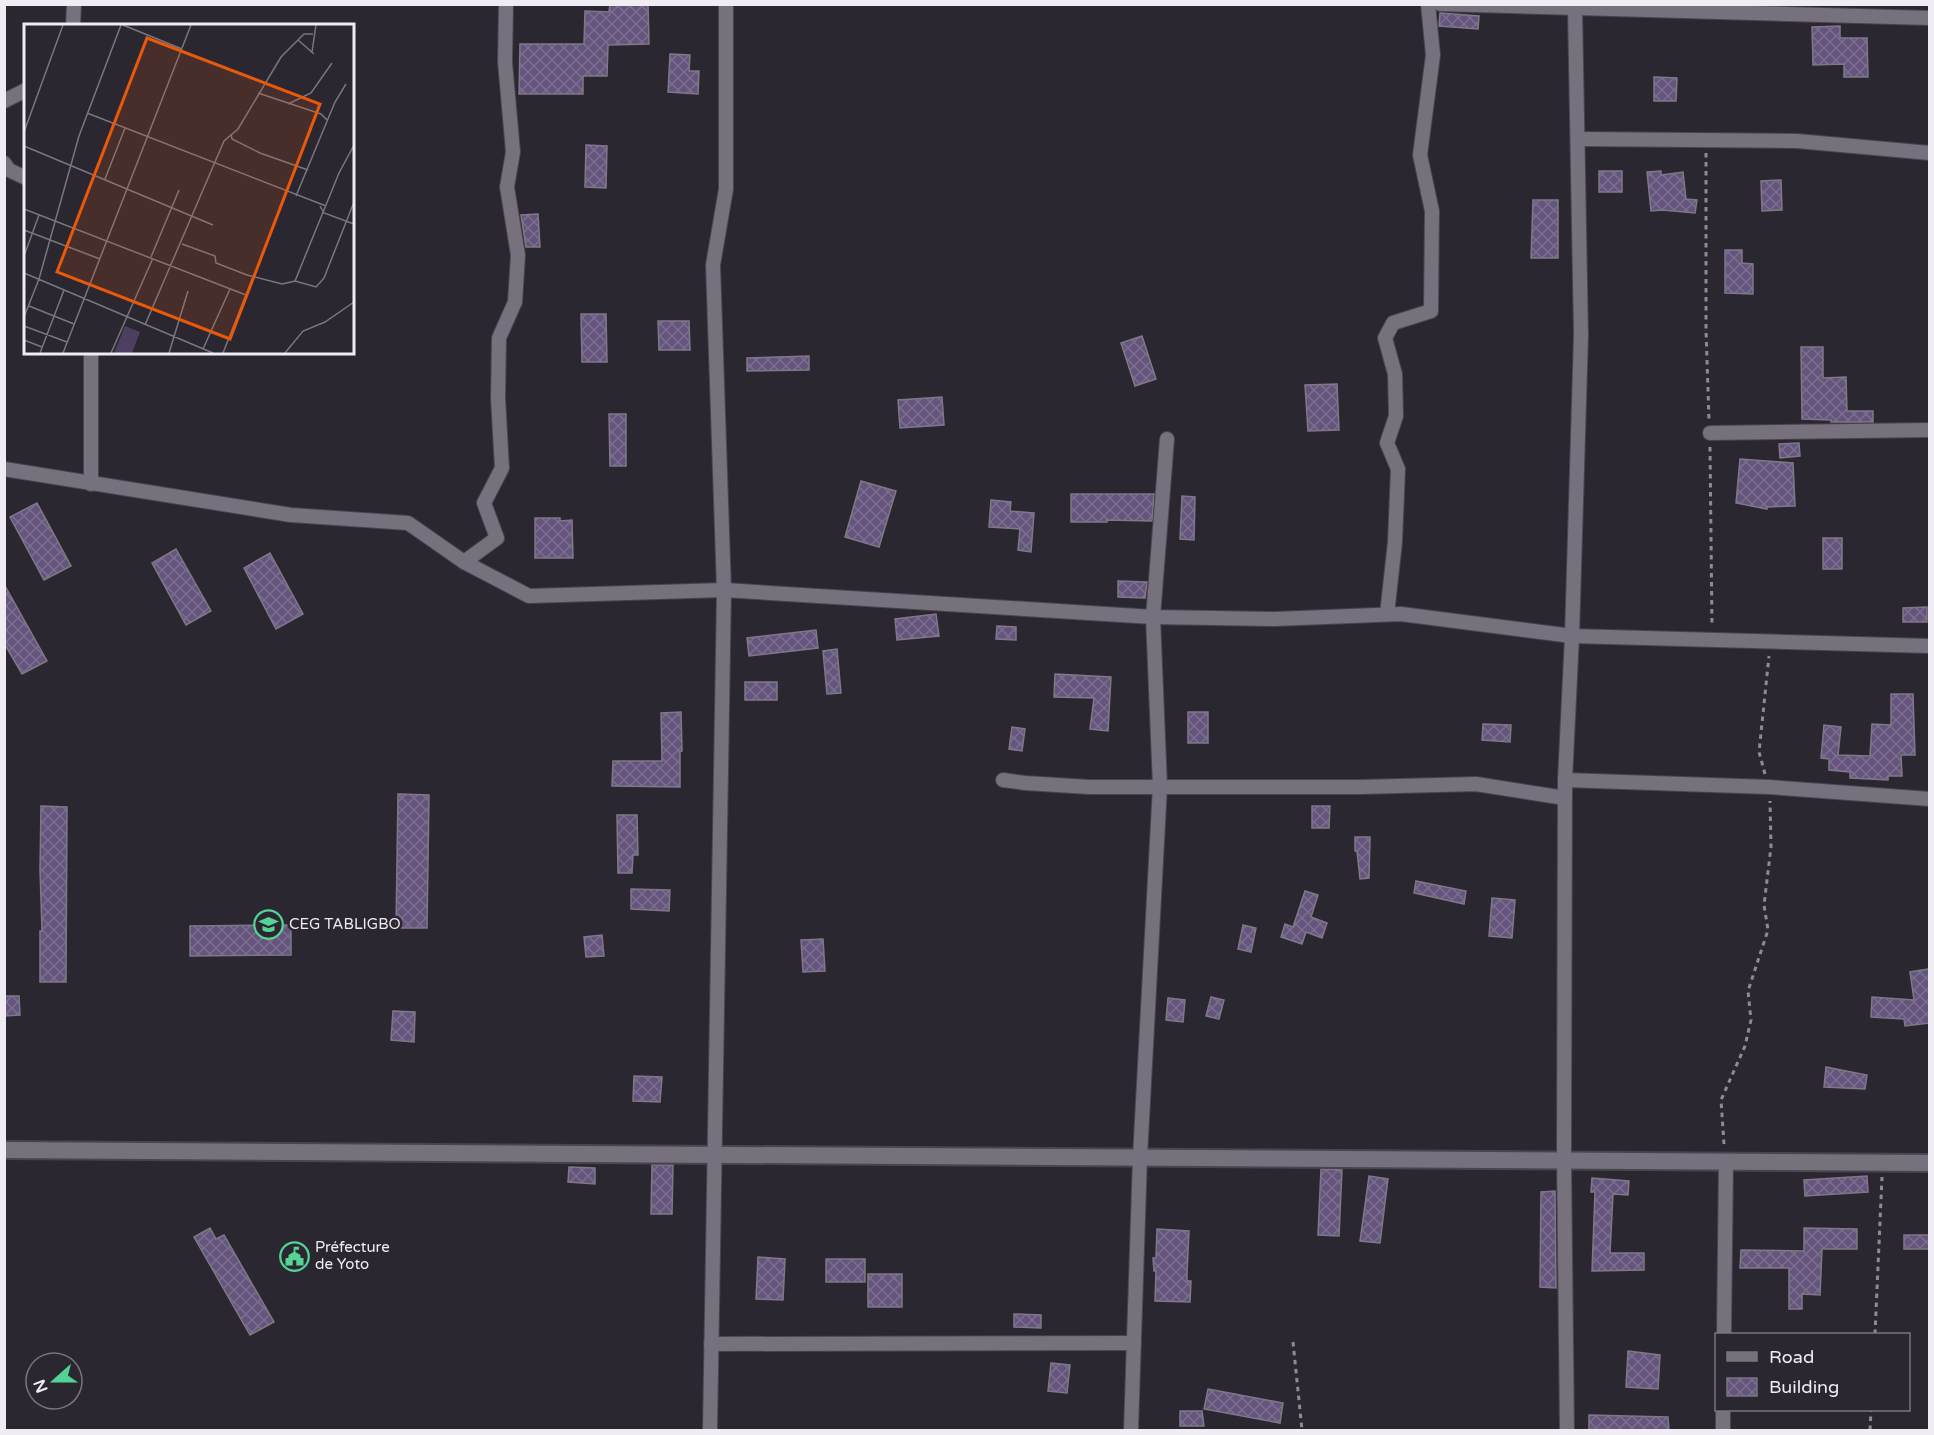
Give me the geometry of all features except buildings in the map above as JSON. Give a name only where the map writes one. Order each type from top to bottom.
[{"type":"street","points":[[73,24],[74,4]]},
{"type":"street","points":[[464,562],[496,538],[484,503],[502,468],[498,398],[499,338],[515,302],[518,255],[507,187],[513,152],[505,62],[506,4]]},
{"type":"street","points":[[710,1431],[724,590],[713,265],[726,189],[726,4]]},
{"type":"street","points":[[1387,614],[1395,542],[1398,469],[1387,444],[1396,416],[1395,374],[1385,338],[1393,323],[1431,311],[1432,211],[1420,155],[1433,55],[1428,4]]},
{"type":"street","points":[[1440,4],[1929,18]]},
{"type":"street","points":[[1567,1431],[1564,1160],[1565,780],[1572,636],[1581,335],[1575,9]]},
{"type":"street","points":[[4,101],[24,91]]},
{"type":"street","points":[[1578,139],[1797,141],[1929,153]]},
{"type":"street","points":[[4,163],[9,170],[24,177]]},
{"type":"street","points":[[90,354],[91,484]]},
{"type":"street","points":[[1710,433],[1929,430]]},
{"type":"street","points":[[1131,1431],[1140,1158],[1160,786],[1153,617],[1167,439]]},
{"type":"street","points":[[4,469],[291,515],[408,523],[464,562],[529,596],[724,590],[1153,617],[1275,620],[1401,614],[1572,636],[1929,646]]},
{"type":"street","points":[[1003,780],[1089,787],[1360,787],[1476,784],[1565,798]]},
{"type":"street","points":[[1565,780],[1769,787],[1929,798]]},
{"type":"street","points":[[4,1150],[1929,1162]]},
{"type":"street","points":[[1724,1333],[1725,1161]]},
{"type":"street","points":[[711,1344],[1134,1343]]},
{"type":"street","points":[[1723,1411],[1723,1431]]},
{"type":"path","points":[[1706,141],[1706,330],[1710,433],[1712,640]]},
{"type":"path","points":[[1725,1161],[1721,1100],[1745,1046],[1751,1020],[1748,991],[1768,930],[1764,906],[1771,847],[1769,787],[1759,752],[1770,642]]},
{"type":"path","points":[[1875,1333],[1883,1162]]},
{"type":"path","points":[[1293,1342],[1302,1431]]},
{"type":"path","points":[[1870,1431],[1871,1411]]},
{"type":"place","name":"CEG TABLIGBO","points":[[268,924]]},
{"type":"place","name":"Préfecture de Yoto","points":[[294,1256]]}]
